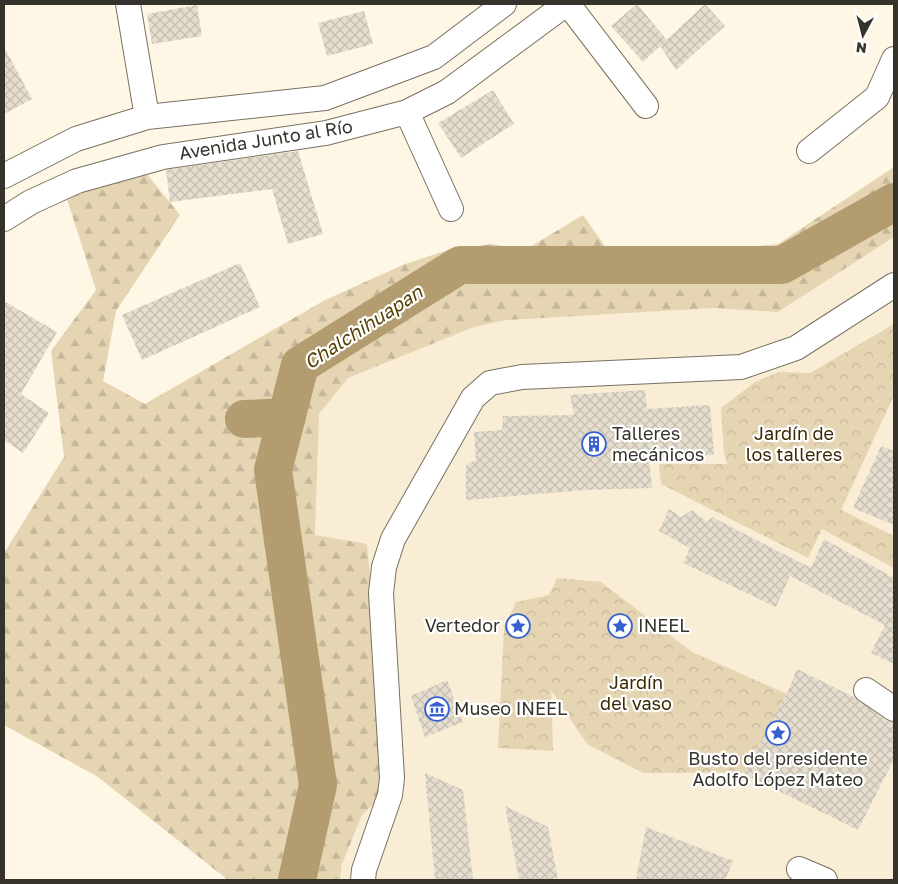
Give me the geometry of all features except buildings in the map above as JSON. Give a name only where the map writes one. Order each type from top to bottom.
[{"type":"street","points":[[128,4],[147,117]]},
{"type":"street","name":"Avenida Junto al Río","points":[[6,174],[76,139],[147,117],[325,98],[434,57],[504,4]]},
{"type":"street","points":[[567,4],[646,106]]},
{"type":"street","name":"Avenida Junto al Río","points":[[4,219],[31,202],[77,181],[164,157],[326,133],[407,112],[447,92],[567,4]]},
{"type":"street","points":[[809,151],[876,97],[894,59]]},
{"type":"street","points":[[407,112],[451,209]]},
{"type":"street","points":[[6,174],[31,202]]},
{"type":"street","points":[[363,880],[390,795],[392,778],[381,593],[384,567],[393,540],[473,398],[490,383],[522,377],[741,367],[796,348],[894,285]]},
{"type":"street","points":[[866,690],[894,709]]},
{"type":"street","points":[[799,869],[825,880]]},
{"type":"shaded area","points":[[894,237],[894,880],[340,880],[342,864],[362,815],[385,793],[315,536],[319,414],[348,378],[474,327],[507,320],[714,308],[778,312]]},
{"type":"green space","points":[[894,167],[894,237],[778,312],[714,308],[507,320],[474,327],[348,378],[319,414],[315,535],[367,544],[387,762],[385,793],[362,815],[342,864],[340,880],[228,880],[98,777],[4,725],[4,553],[64,457],[51,351],[96,290],[65,193],[147,174],[180,215],[116,311],[103,381],[145,404],[325,300],[405,264],[448,250],[492,244],[525,250],[583,215],[609,252],[668,256],[778,244]]},
{"type":"green space","name":"Jardín de los talleres","points":[[894,324],[894,395],[841,510],[894,536],[894,568],[822,529],[808,558],[661,484],[659,464],[727,464],[724,453],[721,408],[755,382],[779,372],[810,373]]},
{"type":"green space","name":"Jardín del vaso","points":[[557,578],[601,582],[692,652],[787,694],[828,772],[643,773],[587,744],[551,690],[553,751],[498,748],[504,628],[516,602],[549,595]]},
{"type":"waterway","name":"Chalchihuapan","points":[[297,880],[318,785],[273,470],[300,365],[460,265],[782,265],[894,202]]},
{"type":"waterway","points":[[244,419],[287,417]]},
{"type":"place","name":"Talleres mecánicos","points":[[594,444]]},
{"type":"place","name":"Vertedor","points":[[518,626]]},
{"type":"place","name":"INEEL","points":[[620,626]]},
{"type":"place","name":"Museo INEEL","points":[[437,709]]},
{"type":"place","name":"Busto del presidente Adolfo López Mateo","points":[[778,733]]}]
